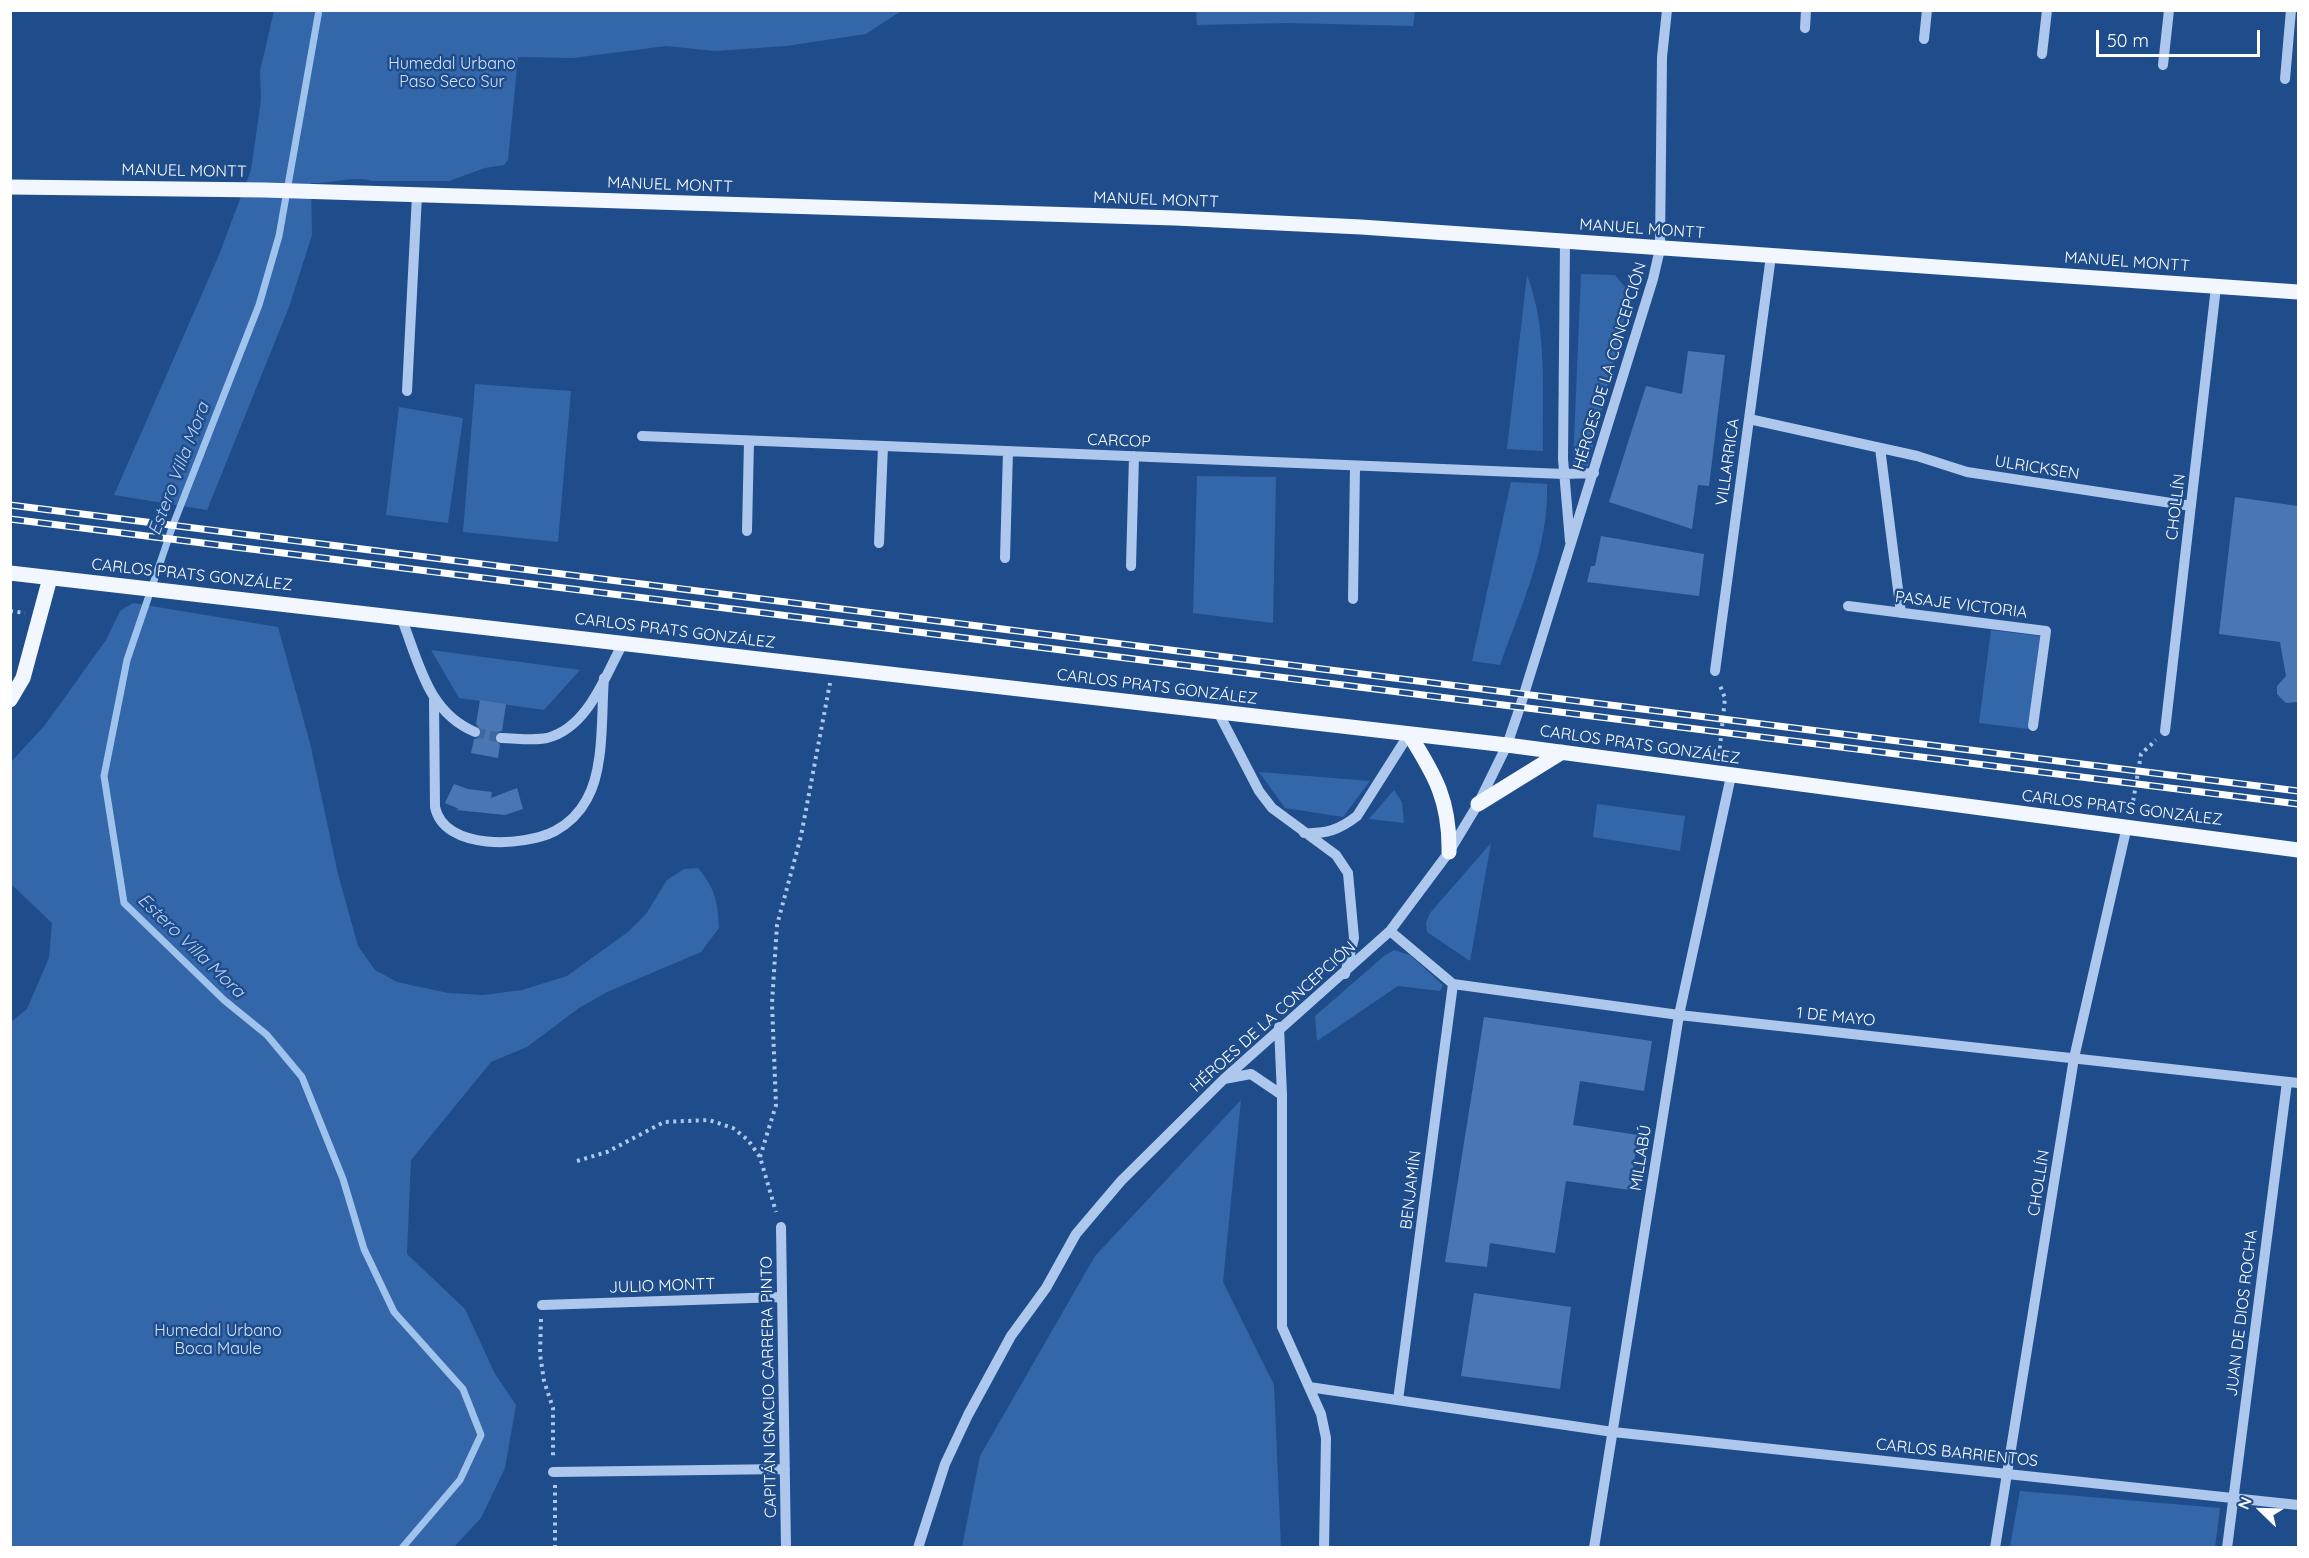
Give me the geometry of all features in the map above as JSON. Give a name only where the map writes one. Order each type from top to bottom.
[{"type":"main road","name":"MANUEL MONTT","points":[[10,187],[264,190],[1175,218],[1361,227],[2298,292]]},
{"type":"main road","name":"CARLOS PRATS GONZÁLEZ","points":[[10,573],[1507,745],[2298,850]]},
{"type":"main road","points":[[10,700],[23,678],[50,578]]},
{"type":"main road","points":[[1409,734],[1430,767],[1444,800],[1449,852]]},
{"type":"main road","points":[[1478,804],[1562,752]]},
{"type":"street","name":"HÉROES DE LA CONCEPCIÓN","points":[[918,1548],[945,1464],[968,1415],[1011,1336],[1046,1288],[1077,1233],[1121,1180],[1224,1079],[1279,1027],[1345,974],[1390,931],[1449,852],[1478,804],[1507,745],[1594,473],[1646,304],[1660,249],[1662,57],[1667,10]]},
{"type":"street","points":[[1804,28],[1806,10]]},
{"type":"street","points":[[1924,39],[1927,10]]},
{"type":"street","points":[[2042,54],[2047,10]]},
{"type":"street","points":[[2163,65],[2169,10]]},
{"type":"street","points":[[2285,79],[2291,10]]},
{"type":"street","points":[[407,391],[417,195]]},
{"type":"street","name":"HÉROES DE LA CONCEPCIÓN","points":[[1565,242],[1564,474],[1570,547]]},
{"type":"street","name":"VILLARRICA","points":[[1715,671],[1771,256]]},
{"type":"street","name":"CHOLLÍN","points":[[2165,731],[2217,287]]},
{"type":"street","name":"ULRICKSEN","points":[[1749,419],[1880,448],[1967,472],[2191,506]]},
{"type":"street","name":"CARCOP","points":[[642,436],[1355,466],[1564,474],[1594,473]]},
{"type":"street","points":[[747,531],[749,441]]},
{"type":"street","points":[[879,543],[883,446]]},
{"type":"street","points":[[1880,448],[1901,613]]},
{"type":"street","points":[[1005,558],[1008,451]]},
{"type":"street","points":[[1131,566],[1134,456]]},
{"type":"street","points":[[1353,599],[1355,466]]},
{"type":"street","name":"PASAJE VICTORIA","points":[[1848,606],[2046,631],[2033,726]]},
{"type":"street","points":[[401,617],[434,700],[450,719],[475,732]]},
{"type":"street","points":[[501,738],[542,738],[570,728],[586,711],[623,643]]},
{"type":"street","points":[[434,700],[435,807],[439,820],[452,833],[478,840],[526,840],[554,831],[567,823],[587,799],[598,766],[604,678]]},
{"type":"street","points":[[1218,712],[1259,791],[1272,808],[1336,855],[1348,873],[1354,938],[1345,974]]},
{"type":"street","points":[[1304,833],[1326,834],[1345,826],[1357,816],[1409,734]]},
{"type":"street","name":"MILLABÚ","points":[[1594,1548],[1680,1015],[1731,776]]},
{"type":"street","name":"CHOLLÍN","points":[[1995,1548],[2074,1058],[2127,826]]},
{"type":"street","points":[[1390,931],[1453,984]]},
{"type":"street","name":"1 DE MAYO","points":[[1453,984],[1680,1015],[2293,1082]]},
{"type":"street","name":"BENJAMÍN","points":[[1398,1400],[1453,984]]},
{"type":"street","points":[[1279,1027],[1282,1095],[1282,1327],[1321,1414],[1326,1438],[1324,1548]]},
{"type":"street","points":[[1224,1079],[1251,1074],[1282,1095]]},
{"type":"street","name":"JUAN DE DIOS ROCHA","points":[[2227,1548],[2293,1082]]},
{"type":"street","name":"CAPITÁN IGNACIO CARRERA PINTO","points":[[782,1227],[786,1548]]},
{"type":"street","name":"JULIO MONTT","points":[[542,1305],[782,1297]]},
{"type":"street","name":"CARLOS BARRIENTOS","points":[[1309,1387],[1613,1432],[2298,1505]]},
{"type":"street","points":[[553,1472],[785,1469]]},
{"type":"path","points":[[760,1157],[776,1105],[772,1003],[777,925],[801,836],[833,667]]},
{"type":"path","points":[[1703,772],[1704,754],[1719,756],[1725,698],[1715,671]]},
{"type":"path","points":[[2110,825],[2114,813],[2133,802],[2141,754],[2165,731]]},
{"type":"path","points":[[577,1161],[607,1152],[664,1122],[688,1119],[709,1120],[733,1128],[748,1140],[760,1157],[767,1189],[782,1227]]},
{"type":"path","points":[[542,1305],[540,1354],[544,1381],[553,1407],[555,1548]]},
{"type":"green space","points":[[1196,10],[1415,11],[1413,26],[1287,23],[1197,25]]},
{"type":"green space","name":"Humedal Urbano Paso Seco Sur","points":[[274,11],[901,11],[866,34],[786,46],[715,51],[666,46],[573,58],[518,57],[508,160],[504,165],[485,168],[449,181],[349,179],[311,183],[312,235],[289,307],[207,510],[114,495],[219,255],[251,170],[261,100],[260,71]]},
{"type":"green space","points":[[1581,274],[1615,275],[1625,287],[1629,299],[1588,466],[1573,465]]},
{"type":"green space","points":[[1527,275],[1534,296],[1541,339],[1543,451],[1507,449]]},
{"type":"green space","points":[[475,384],[571,391],[558,542],[463,532]]},
{"type":"green space","points":[[399,407],[463,418],[448,523],[386,515]]},
{"type":"green space","points":[[1197,476],[1276,477],[1273,623],[1193,613]]},
{"type":"green space","points":[[1511,482],[1547,484],[1546,507],[1539,553],[1500,665],[1472,661]]},
{"type":"green space","name":"Humedal Urbano Boca Maule","points":[[133,603],[278,627],[310,743],[338,874],[358,946],[375,970],[397,982],[448,993],[483,995],[522,990],[567,976],[628,932],[646,914],[667,880],[684,869],[698,868],[714,896],[719,928],[701,952],[607,992],[579,1008],[527,1047],[491,1062],[411,1160],[407,1254],[465,1309],[495,1374],[516,1405],[505,1468],[481,1518],[454,1547],[11,1547],[11,1022],[27,1009],[49,958],[52,923],[11,884],[11,762],[45,725],[106,640],[120,611]]},
{"type":"green space","points":[[1991,630],[2040,636],[2028,729],[1979,723]]},
{"type":"green space","points":[[431,650],[580,670],[544,710],[459,698]]},
{"type":"green space","points":[[1259,772],[1370,781],[1343,817],[1285,808]]},
{"type":"green space","points":[[1394,790],[1402,802],[1404,823],[1369,819]]},
{"type":"green space","points":[[1597,804],[1685,816],[1680,851],[1593,837]]},
{"type":"green space","points":[[1491,843],[1470,961],[1427,932],[1426,923],[1430,913]]},
{"type":"green space","points":[[1394,950],[1410,955],[1443,985],[1440,991],[1398,986],[1317,1041],[1315,1016],[1384,956]]},
{"type":"green space","points":[[1241,1100],[1223,1282],[1274,1385],[1281,1547],[962,1547],[980,1456],[1095,1256]]},
{"type":"green space","points":[[2020,1491],[2220,1508],[2215,1547],[2010,1547]]},
{"type":"building","points":[[1688,351],[1725,355],[1709,486],[1698,485],[1692,529],[1609,502],[1646,386],[1682,394]]},
{"type":"building","points":[[2235,497],[2298,506],[2298,702],[2286,703],[2277,694],[2277,686],[2286,676],[2280,642],[2219,634]]},
{"type":"building","points":[[1601,536],[1704,554],[1699,596],[1587,582],[1591,566],[1595,566]]},
{"type":"building","points":[[480,700],[506,704],[502,731],[497,732],[494,737],[500,745],[498,758],[471,753],[474,739],[479,738],[482,732],[476,724]]},
{"type":"building","points":[[454,784],[468,789],[492,792],[491,798],[517,788],[523,809],[505,815],[456,810],[459,809],[445,803]]},
{"type":"building","points":[[1484,1017],[1652,1041],[1644,1091],[1580,1081],[1573,1125],[1638,1135],[1630,1190],[1566,1181],[1555,1253],[1490,1243],[1487,1267],[1445,1262]]},
{"type":"building","points":[[1474,1293],[1571,1307],[1560,1389],[1461,1376]]},
{"type":"waterway","name":"Estero Villa Mora","points":[[319,10],[279,236],[259,305],[173,525],[127,660],[104,776],[124,903],[224,1000],[267,1035],[302,1077],[343,1179],[364,1249],[394,1312],[463,1389],[481,1435],[460,1480],[402,1548]]},
{"type":"tunnel","points":[[475,732],[501,738]]},
{"type":"railway","points":[[10,505],[2298,791]]},
{"type":"railway","points":[[10,519],[2298,804]]}]
